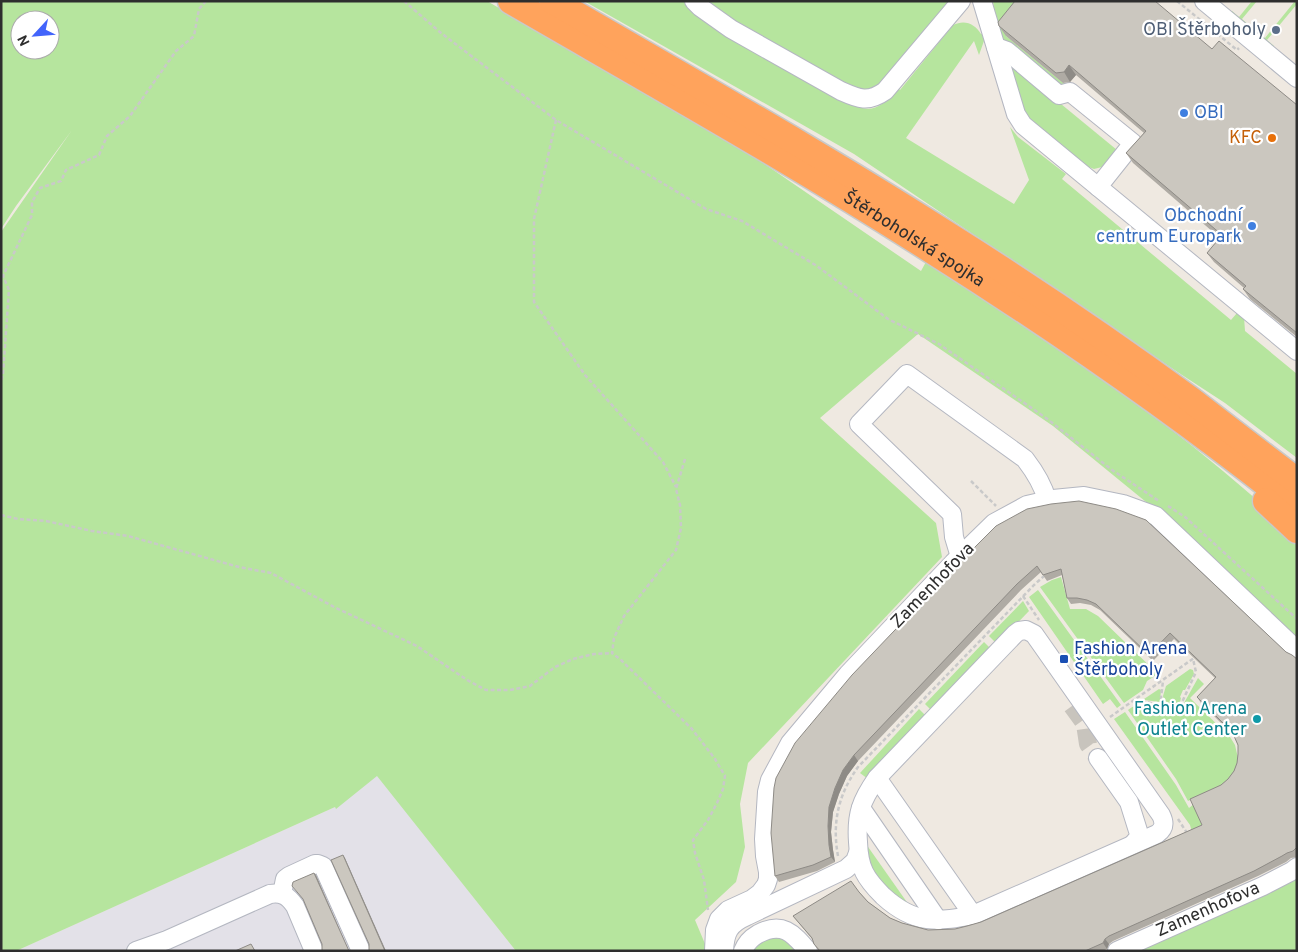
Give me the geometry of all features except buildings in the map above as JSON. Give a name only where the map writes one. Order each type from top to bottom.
[{"type":"highway","name":"Štěrboholská spojka","points":[[511,1],[762,147],[927,247],[1036,317],[1152,398],[1297,508]]},
{"type":"highway","name":"Štěrboholská spojka","points":[[553,1],[860,181],[1010,274],[1191,400],[1297,481]]},
{"type":"highway","points":[[567,1],[655,61]]},
{"type":"highway","points":[[1152,398],[1297,530]]},
{"type":"street","points":[[694,1],[731,29],[841,91],[862,99],[873,98],[885,91],[961,1]]},
{"type":"street","points":[[982,1],[1016,114],[1023,125],[1297,351]]},
{"type":"street","points":[[1204,1],[1297,78]]},
{"type":"street","points":[[998,52],[1006,51],[1059,95],[1070,92],[1133,144],[1098,187]]},
{"type":"street","points":[[960,557],[954,537],[952,514],[859,424],[907,374],[1025,459],[1036,474],[1047,500]]},
{"type":"street","name":"Zamenhofova","points":[[719,919],[728,910],[752,899],[766,885],[768,872],[764,839],[767,792],[770,780],[790,743],[848,674],[960,557],[994,523],[1027,505],[1047,500],[1084,496],[1123,504],[1156,516],[1297,650]]},
{"type":"street","points":[[1022,630],[1032,636],[1043,665],[1072,706]]},
{"type":"street","points":[[1022,630],[1030,631],[1034,634],[1161,815],[1164,821],[1162,830],[973,915],[938,920],[916,916],[896,907],[888,900],[872,884],[861,865],[858,853],[857,823],[860,808],[877,778],[1015,634],[1022,630]]},
{"type":"street","points":[[1098,758],[1131,808],[1139,834],[1133,844]]},
{"type":"street","points":[[877,778],[973,915]]},
{"type":"street","points":[[860,808],[938,920]]},
{"type":"street","points":[[724,951],[726,934],[733,924],[746,916],[846,869],[854,861],[858,853]]},
{"type":"street","points":[[282,894],[284,882],[289,876],[315,864],[320,864],[325,869],[361,951]]},
{"type":"street","name":"Zamenhofova","points":[[1116,951],[1254,890],[1292,871],[1297,866]]},
{"type":"street","points":[[734,951],[734,943],[738,934],[748,924],[847,882],[861,880],[872,884]]},
{"type":"street","points":[[136,951],[167,940],[270,894],[287,896],[295,906],[314,951]]},
{"type":"street","points":[[714,951],[715,930],[719,919]]},
{"type":"street","points":[[743,951],[748,941],[756,935],[773,928],[781,928],[794,935],[808,951]]},
{"type":"path","points":[[1,382],[9,290],[3,276],[32,215],[32,202],[40,188],[61,181],[66,170],[99,156],[107,136],[130,116],[176,51],[194,36],[199,10],[206,1]]},
{"type":"path","points":[[404,1],[441,33],[556,120],[706,209],[742,221],[817,266],[888,319],[939,344],[1046,418],[1112,470],[1185,517],[1297,619]]},
{"type":"path","points":[[556,120],[534,219],[534,302],[585,374],[663,462],[676,489],[680,505],[681,528],[676,550],[624,616],[614,638],[612,653]]},
{"type":"path","points":[[1,370],[3,374]]},
{"type":"path","points":[[676,489],[685,459]]},
{"type":"path","points":[[971,481],[1004,517]]},
{"type":"path","points":[[1,515],[128,536],[239,567],[270,573],[336,608],[417,646],[467,680],[486,690],[510,690],[530,686],[555,667],[573,659],[594,654],[612,653],[692,729],[715,758],[725,776],[723,789],[717,803],[708,820],[693,840],[695,853],[704,880],[708,911],[719,919]]},
{"type":"path","points":[[1039,574],[1042,578]]},
{"type":"path","points":[[1108,718],[1194,659],[1196,672],[1177,713],[1171,707],[1135,700]]},
{"type":"path","points":[[1162,706],[1163,681]]},
{"type":"shaded area","points":[[377,775],[516,951],[16,951],[336,808]]},
{"type":"green space","points":[[1,1],[487,1],[760,161],[921,271],[927,260],[1071,357],[1165,425],[1254,498],[1297,537],[1297,642],[1173,524],[1053,426],[918,334],[820,418],[936,523],[942,557],[748,763],[740,804],[745,847],[736,882],[695,920],[708,951],[516,951],[377,776],[336,809],[335,807],[16,951],[1,951],[1,232],[72,130],[1,229]]},
{"type":"green space","points":[[584,1],[683,1],[693,11],[839,99],[865,109],[878,107],[898,88],[900,90],[953,25],[962,22],[973,25],[981,34],[984,33],[985,38],[979,55],[974,41],[906,138],[1014,204],[1029,180],[1010,127],[1018,137],[1066,174],[1062,179],[1231,320],[1237,313],[1244,317],[1245,331],[1297,374],[1297,458],[1225,403],[854,154]]},
{"type":"green space","points":[[704,1],[950,1],[884,83],[871,89],[857,90],[748,31]]},
{"type":"green space","points":[[993,1],[1029,1],[1006,36],[1067,86],[1061,92],[1010,50],[1001,36],[994,14]]},
{"type":"green space","points":[[1252,1],[1257,1],[1242,19],[1249,25],[1245,26],[1231,12],[1239,17]]},
{"type":"green space","points":[[1295,1],[1297,1],[1297,4],[1267,40],[1274,46],[1272,47],[1257,35],[1257,32],[1265,38]]},
{"type":"green space","points":[[1011,63],[1117,150],[1106,166],[1094,169],[1086,166],[1031,123],[1025,113],[1009,65]]},
{"type":"green space","points":[[1061,577],[1070,609],[1086,609],[1098,616],[1158,674],[1147,681],[1143,690],[1124,703],[1040,587]]},
{"type":"green space","points":[[1038,590],[1121,705],[1117,708],[1110,699],[1103,704],[1029,597]]},
{"type":"green space","points":[[1023,601],[1029,611],[997,644],[989,636]]},
{"type":"green space","points":[[984,642],[992,650],[933,712],[925,704]]},
{"type":"green space","points":[[1190,669],[1193,670],[1194,674],[1185,690],[1183,690],[1180,703],[1176,708],[1164,701],[1163,696],[1166,686]]},
{"type":"green space","points":[[1198,678],[1204,684],[1190,698],[1230,737],[1235,745],[1238,758],[1236,771],[1226,784],[1188,801],[1176,779],[1128,710],[1137,705],[1148,704],[1149,707],[1166,707],[1176,713],[1191,712],[1185,708],[1184,703]]},
{"type":"green space","points":[[1159,689],[1161,690],[1160,702],[1144,700],[1144,699]]},
{"type":"green space","points":[[919,709],[927,717],[868,779],[860,773]]},
{"type":"green space","points":[[1125,712],[1176,785],[1189,808],[1194,804],[1206,830],[1193,836],[1190,825],[1114,719]]},
{"type":"green space","points":[[866,844],[911,908],[906,906],[870,872]]},
{"type":"green space","points":[[1297,875],[1297,951],[1135,951]]},
{"type":"green space","points":[[782,936],[801,951],[751,951],[766,937]]},
{"type":"tunnel","points":[[1072,706],[1085,724],[1088,744],[1098,758]]},
{"type":"place","name":"OBI Štěrboholy","points":[[1276,30]]},
{"type":"place","name":"OBI","points":[[1184,113]]},
{"type":"place","name":"KFC","points":[[1272,138]]},
{"type":"place","name":"Obchodní centrum Europark","points":[[1252,226]]},
{"type":"place","name":"Fashion Arena Štěrboholy","points":[[1064,659]]},
{"type":"place","name":"Fashion Arena Outlet Center","points":[[1257,719]]}]
